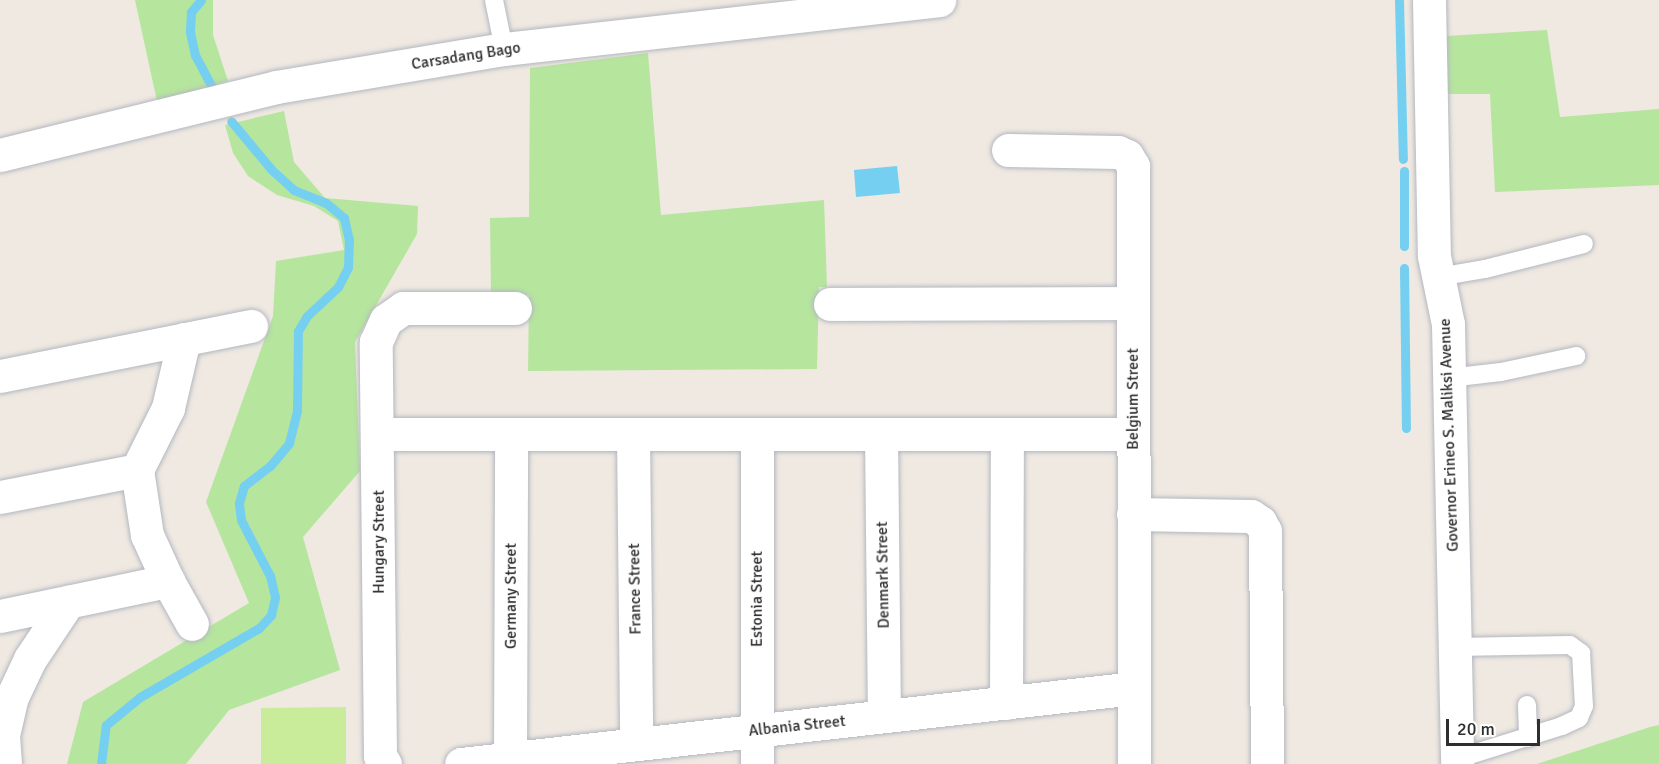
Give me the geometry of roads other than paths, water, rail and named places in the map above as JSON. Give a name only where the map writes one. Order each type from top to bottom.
[{"type":"street","name":"Carsadang Bago","points":[[0,155],[276,87],[504,49],[776,8],[939,0]]},
{"type":"street","name":"Governor Erineo S. Maliksi Avenue","points":[[1429,0],[1434,256],[1448,324],[1457,762]]},
{"type":"street","name":"Belgium Street","points":[[1008,150],[1118,152],[1127,156],[1133,166],[1134,764]]},
{"type":"street","points":[[830,304],[1132,303]]},
{"type":"street","name":"Hungary Street","points":[[385,764],[380,756],[376,342],[386,320],[403,308],[515,308]]},
{"type":"street","points":[[0,376],[251,326]]},
{"type":"street","points":[[184,339],[168,408],[137,470],[147,535],[168,581],[192,624]]},
{"type":"street","points":[[378,434],[1133,434]]},
{"type":"street","name":"Germany Street","points":[[510,759],[511,434]]},
{"type":"street","name":"France Street","points":[[633,434],[636,744]]},
{"type":"street","name":"Estonia Street","points":[[757,434],[757,764]]},
{"type":"street","name":"Denmark Street","points":[[881,434],[884,716]]},
{"type":"street","points":[[1006,703],[1007,434]]},
{"type":"street","points":[[0,497],[137,470]]},
{"type":"street","points":[[1133,514],[1251,516],[1260,522],[1265,531],[1267,764]]},
{"type":"street","points":[[0,616],[168,581]]},
{"type":"street","points":[[2,745],[12,697],[30,659],[68,602]]},
{"type":"street","name":"Albania Street","points":[[461,764],[1134,688]]},
{"type":"lane","points":[[494,0],[504,49]]},
{"type":"lane","points":[[1438,277],[1485,269],[1584,243]]},
{"type":"lane","points":[[1449,378],[1501,372],[1576,356]]},
{"type":"lane","points":[[1454,647],[1525,653],[1570,645],[1581,652],[1584,706],[1579,718],[1457,762]]},
{"type":"lane","points":[[1527,705],[1528,738]]},
{"type":"water","points":[[897,166],[900,193],[856,197],[854,170]]},
{"type":"waterway","points":[[201,0],[191,12],[190,32],[195,55],[213,89]]},
{"type":"waterway","points":[[1399,0],[1403,159]]},
{"type":"waterway","points":[[101,764],[106,725],[140,697],[259,628],[271,615],[275,597],[270,576],[241,520],[239,503],[244,486],[270,466],[289,443],[297,410],[298,331],[307,316],[338,287],[348,267],[349,240],[344,218],[326,203],[294,190],[271,169],[231,121]]},
{"type":"waterway","points":[[1404,171],[1404,246]]},
{"type":"waterway","points":[[1404,268],[1406,428]]}]
